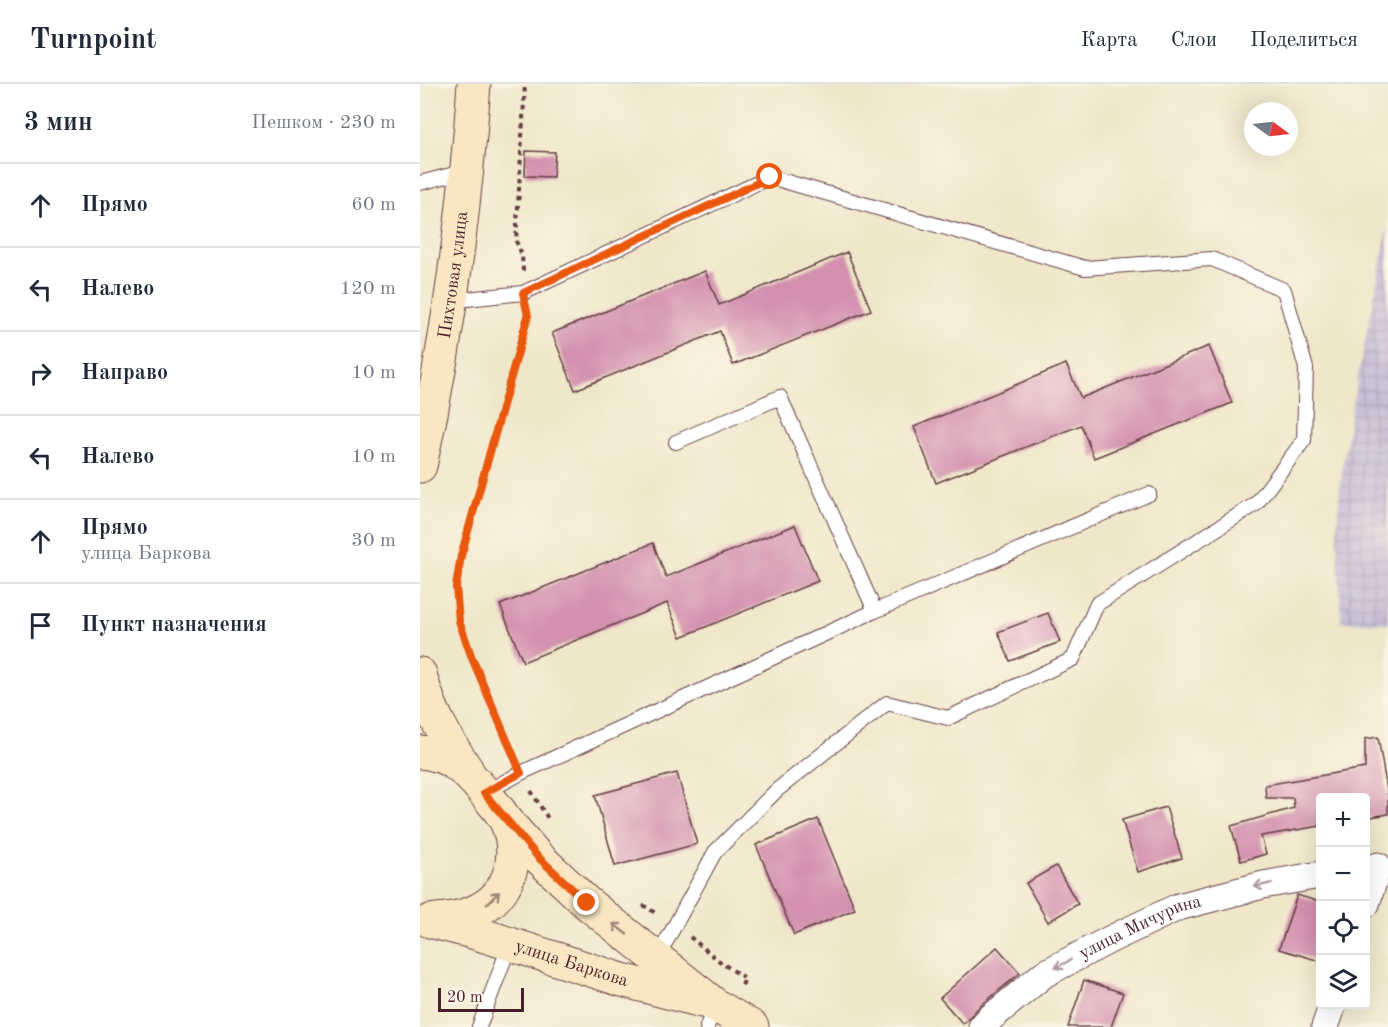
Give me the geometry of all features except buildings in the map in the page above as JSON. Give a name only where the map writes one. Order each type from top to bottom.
[{"type":"main road","name":"Пихтовая улица","points":[[420,466],[452,298],[468,171],[474,84]]},
{"type":"main road","points":[[420,674],[425,695],[440,730],[477,783]]},
{"type":"main road","points":[[420,752],[450,760],[477,783]]},
{"type":"main road","name":"улица Баркова","points":[[477,783],[505,819],[559,879],[657,958],[726,1018]]},
{"type":"main road","points":[[425,919],[456,918],[476,912],[489,904],[499,893],[509,875],[514,857],[514,841],[505,819]]},
{"type":"main road","name":"улица Баркова","points":[[425,919],[622,980],[726,1018]]},
{"type":"street","points":[[1366,901],[1377,867]]},
{"type":"street","name":"улица Мичурина","points":[[987,1025],[1044,974],[1178,908],[1263,885],[1316,876]]},
{"type":"street","points":[[1325,1027],[1332,1009]]},
{"type":"lane","points":[[420,183],[468,171]]},
{"type":"lane","points":[[452,298],[467,299],[523,293],[770,177],[1085,268],[1212,259],[1284,290],[1306,368],[1304,440],[1256,504],[1097,604],[1073,659],[948,718],[887,703],[777,790],[715,852],[657,958]]},
{"type":"lane","points":[[676,442],[780,397],[875,611]]},
{"type":"lane","points":[[477,783],[521,773],[875,611],[1149,494]]},
{"type":"lane","points":[[479,1027],[510,944]]},
{"type":"path","points":[[525,84],[516,241],[522,255],[523,293],[528,316],[461,556],[456,587],[459,621],[472,658],[521,773],[550,821]]},
{"type":"path","points":[[636,901],[675,925],[723,964],[745,978],[726,1018]]},
{"type":"shaded area","points":[[1388,227],[1388,623],[1341,622],[1337,534],[1340,484],[1352,406]]},
{"type":"route","points":[[587,903],[537,856],[484,793],[521,773],[472,658],[459,621],[456,587],[461,556],[528,316],[523,293],[770,177]]}]
